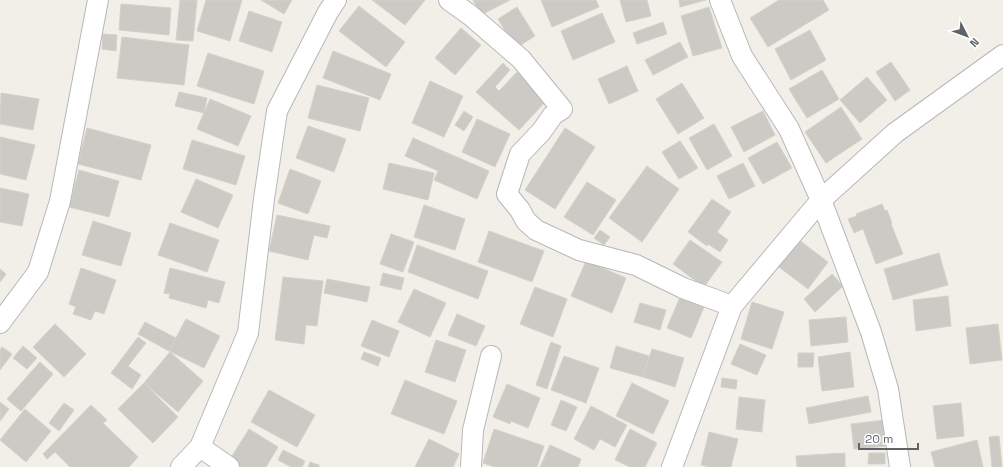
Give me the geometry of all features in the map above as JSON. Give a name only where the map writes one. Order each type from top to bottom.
[{"type":"street","points":[[0,323],[38,272],[60,201],[98,0]]},
{"type":"street","points":[[182,467],[200,447],[248,333],[264,199],[277,111],[328,12],[336,0]]},
{"type":"street","points":[[449,0],[470,15],[521,59],[562,109],[553,116],[541,132],[520,154],[507,194],[520,210],[526,221],[536,230],[580,250],[636,265],[683,288],[732,306]]},
{"type":"street","points":[[720,0],[742,56],[789,129],[821,200],[871,332],[888,389],[900,467]]},
{"type":"street","points":[[672,467],[732,306],[821,200],[895,133],[1003,55]]},
{"type":"street","points":[[471,467],[473,430],[491,356]]},
{"type":"street","points":[[200,447],[229,467]]},
{"type":"building","points":[[180,0],[197,0],[193,41],[176,40]]},
{"type":"building","points":[[206,0],[242,0],[230,41],[197,31]]},
{"type":"building","points":[[261,0],[292,0],[284,14]]},
{"type":"building","points":[[372,0],[425,0],[405,25]]},
{"type":"building","points":[[473,0],[510,0],[481,15]]},
{"type":"building","points":[[541,0],[596,0],[599,7],[552,27]]},
{"type":"building","points":[[620,0],[647,0],[651,16],[626,22]]},
{"type":"building","points":[[679,0],[706,0],[680,7]]},
{"type":"building","points":[[779,0],[823,0],[829,10],[768,47],[750,18]]},
{"type":"building","points":[[121,4],[171,8],[169,35],[119,30]]},
{"type":"building","points":[[359,6],[405,42],[386,67],[339,31]]},
{"type":"building","points":[[517,7],[535,36],[516,48],[498,19]]},
{"type":"building","points":[[709,7],[722,48],[693,56],[681,16]]},
{"type":"building","points":[[249,11],[282,22],[272,52],[239,41]]},
{"type":"building","points":[[602,13],[615,42],[573,60],[561,31]]},
{"type":"building","points":[[663,22],[667,34],[637,44],[633,33]]},
{"type":"building","points":[[461,28],[481,45],[455,75],[435,58]]},
{"type":"building","points":[[810,30],[826,60],[791,80],[775,49]]},
{"type":"building","points":[[103,34],[117,35],[116,51],[102,49]]},
{"type":"building","points":[[122,37],[189,45],[184,85],[117,78]]},
{"type":"building","points":[[680,42],[688,57],[653,75],[645,60]]},
{"type":"building","points":[[333,51],[391,74],[380,100],[323,78]]},
{"type":"building","points":[[208,53],[264,71],[254,104],[197,86]]},
{"type":"building","points":[[891,62],[910,90],[895,101],[876,72]]},
{"type":"building","points":[[503,63],[510,70],[495,87],[499,91],[517,72],[547,100],[519,130],[476,92]]},
{"type":"building","points":[[627,66],[638,91],[609,104],[598,79]]},
{"type":"building","points":[[822,70],[839,99],[807,118],[789,89]]},
{"type":"building","points":[[867,77],[887,100],[860,123],[840,100]]},
{"type":"building","points":[[430,81],[463,96],[444,137],[412,123]]},
{"type":"building","points":[[682,83],[704,118],[678,134],[656,99]]},
{"type":"building","points":[[317,85],[369,98],[360,131],[308,118]]},
{"type":"building","points":[[179,92],[207,98],[204,113],[175,106]]},
{"type":"building","points":[[1,93],[39,99],[33,130],[0,124]]},
{"type":"building","points":[[210,99],[251,116],[238,146],[197,129]]},
{"type":"building","points":[[841,107],[862,139],[826,163],[805,132]]},
{"type":"building","points":[[464,111],[473,117],[464,131],[455,125]]},
{"type":"building","points":[[763,111],[775,135],[744,152],[731,127]]},
{"type":"building","points":[[477,119],[510,134],[495,167],[462,152]]},
{"type":"building","points":[[714,124],[732,156],[707,170],[689,138]]},
{"type":"building","points":[[308,126],[346,139],[334,172],[296,158]]},
{"type":"building","points":[[87,128],[151,145],[141,180],[78,164]]},
{"type":"building","points":[[565,128],[595,147],[555,209],[525,190]]},
{"type":"building","points":[[0,137],[35,145],[26,180],[0,174]]},
{"type":"building","points":[[413,138],[489,171],[477,199],[434,180],[438,171],[405,156]]},
{"type":"building","points":[[192,140],[245,156],[236,185],[183,169]]},
{"type":"building","points":[[680,141],[698,168],[679,179],[662,152]]},
{"type":"building","points":[[777,142],[792,168],[763,184],[748,158]]},
{"type":"building","points":[[389,163],[434,173],[428,200],[383,189]]},
{"type":"building","points":[[743,163],[755,186],[729,199],[717,176]]},
{"type":"building","points":[[647,166],[679,189],[642,242],[609,218]]},
{"type":"building","points":[[290,169],[321,181],[308,214],[278,203]]},
{"type":"building","points":[[79,170],[119,181],[109,217],[69,207]]},
{"type":"building","points":[[196,179],[233,195],[218,228],[181,212]]},
{"type":"building","points":[[587,182],[616,200],[593,235],[564,217]]},
{"type":"building","points":[[0,188],[29,194],[22,226],[0,222]]},
{"type":"building","points":[[712,199],[731,212],[717,232],[728,240],[720,252],[708,244],[707,246],[688,232]]},
{"type":"building","points":[[882,204],[885,211],[887,210],[903,254],[876,264],[863,229],[854,233],[848,219],[857,216],[856,214]]},
{"type":"building","points":[[424,205],[465,219],[455,250],[414,237]]},
{"type":"building","points":[[277,215],[330,226],[327,238],[314,235],[308,260],[269,251]]},
{"type":"building","points":[[93,221],[131,233],[121,266],[82,255]]},
{"type":"building","points":[[170,223],[219,240],[207,272],[158,255]]},
{"type":"building","points":[[600,230],[610,237],[604,245],[594,238]]},
{"type":"building","points":[[489,231],[544,251],[532,282],[478,262]]},
{"type":"building","points":[[391,234],[414,242],[403,272],[380,264]]},
{"type":"building","points":[[795,237],[828,262],[808,289],[775,264]]},
{"type":"building","points":[[690,240],[722,262],[704,287],[673,264]]},
{"type":"building","points":[[417,245],[488,271],[478,299],[408,272]]},
{"type":"building","points":[[939,253],[948,285],[893,300],[884,269]]},
{"type":"building","points":[[586,261],[626,278],[612,313],[571,296]]},
{"type":"building","points":[[81,268],[116,280],[104,314],[95,311],[91,320],[73,314],[76,307],[69,304]]},
{"type":"building","points":[[170,268],[225,282],[219,303],[208,300],[206,308],[169,298],[170,294],[164,293]]},
{"type":"building","points":[[0,269],[6,274],[0,282]]},
{"type":"building","points":[[383,273],[404,278],[401,290],[380,285]]},
{"type":"building","points":[[832,274],[843,286],[815,312],[804,299]]},
{"type":"building","points":[[283,277],[323,281],[317,326],[306,325],[304,344],[275,340]]},
{"type":"building","points":[[327,279],[370,287],[367,302],[324,293]]},
{"type":"building","points":[[535,287],[567,299],[553,337],[520,324]]},
{"type":"building","points":[[414,289],[446,303],[430,337],[398,322]]},
{"type":"building","points":[[948,296],[951,326],[916,331],[913,300]]},
{"type":"building","points":[[680,297],[704,307],[691,338],[667,328]]},
{"type":"building","points":[[752,302],[784,312],[772,349],[741,339]]},
{"type":"building","points":[[640,303],[666,310],[660,330],[634,322]]},
{"type":"building","points":[[457,314],[485,326],[476,346],[448,335]]},
{"type":"building","points":[[846,317],[848,342],[811,346],[809,320]]},
{"type":"building","points":[[186,319],[220,336],[204,368],[169,351]]},
{"type":"building","points":[[372,320],[399,331],[389,357],[361,346]]},
{"type":"building","points":[[145,322],[176,338],[169,351],[138,334]]},
{"type":"building","points":[[55,324],[86,354],[64,377],[33,347]]},
{"type":"building","points":[[998,324],[1002,360],[970,364],[966,328]]},
{"type":"building","points":[[138,337],[146,343],[128,366],[141,375],[132,389],[111,373]]},
{"type":"building","points":[[436,340],[466,350],[455,382],[425,372]]},
{"type":"building","points":[[551,342],[561,346],[547,389],[536,385]]},
{"type":"building","points":[[740,344],[766,355],[757,375],[731,364]]},
{"type":"building","points":[[23,346],[37,358],[27,369],[13,358]]},
{"type":"building","points":[[616,346],[649,356],[643,377],[610,368]]},
{"type":"building","points":[[2,347],[12,354],[0,370],[0,350]]},
{"type":"building","points":[[652,349],[684,358],[675,387],[643,377]]},
{"type":"building","points":[[170,352],[203,381],[178,412],[144,383]]},
{"type":"building","points":[[364,352],[381,358],[378,366],[361,359]]},
{"type":"building","points":[[850,352],[854,387],[822,391],[818,357]]},
{"type":"building","points":[[798,353],[814,353],[813,367],[798,367]]},
{"type":"building","points":[[564,356],[599,368],[586,403],[551,390]]},
{"type":"building","points":[[40,362],[53,374],[21,411],[7,399]]},
{"type":"building","points":[[722,378],[737,380],[736,389],[721,387]]},
{"type":"building","points":[[405,380],[457,401],[444,434],[391,414]]},
{"type":"building","points":[[144,383],[178,417],[153,443],[118,409]]},
{"type":"building","points":[[632,383],[669,401],[653,434],[616,416]]},
{"type":"building","points":[[507,384],[540,398],[528,428],[511,421],[510,424],[493,417]]},
{"type":"building","points":[[269,390],[315,415],[297,447],[251,422]]},
{"type":"building","points":[[868,396],[871,412],[809,424],[806,408]]},
{"type":"building","points":[[739,397],[765,400],[762,432],[736,429]]},
{"type":"building","points":[[561,400],[577,407],[566,431],[551,425]]},
{"type":"building","points":[[0,402],[9,409],[0,421]]},
{"type":"building","points":[[64,403],[74,410],[59,431],[49,423]]},
{"type":"building","points":[[961,403],[964,436],[937,439],[933,406]]},
{"type":"building","points":[[91,405],[107,420],[103,423],[138,457],[129,467],[70,467],[55,452],[47,459],[43,454]]},
{"type":"building","points":[[591,406],[627,425],[615,447],[600,439],[594,450],[574,439]]},
{"type":"building","points":[[25,409],[51,431],[26,462],[0,440]]},
{"type":"building","points":[[885,420],[887,446],[854,449],[851,424]]},
{"type":"building","points":[[249,429],[278,447],[266,467],[239,467],[229,461]]},
{"type":"building","points":[[494,429],[544,446],[537,467],[495,467],[483,463]]},
{"type":"building","points":[[630,429],[657,443],[645,467],[630,467],[615,460]]},
{"type":"building","points":[[709,432],[738,439],[731,467],[709,467],[701,465]]},
{"type":"building","points":[[999,436],[1002,467],[992,467],[989,437]]},
{"type":"building","points":[[429,439],[459,454],[453,467],[415,467]]},
{"type":"building","points":[[977,440],[983,467],[935,467],[931,452]]},
{"type":"building","points":[[550,445],[581,459],[578,467],[540,467]]},
{"type":"building","points":[[283,450],[305,461],[302,467],[291,467],[278,460]]},
{"type":"building","points":[[845,453],[845,467],[797,467],[796,456]]},
{"type":"building","points":[[869,453],[885,453],[885,464],[868,464]]},
{"type":"building","points":[[310,462],[319,465],[319,467],[308,467]]}]
